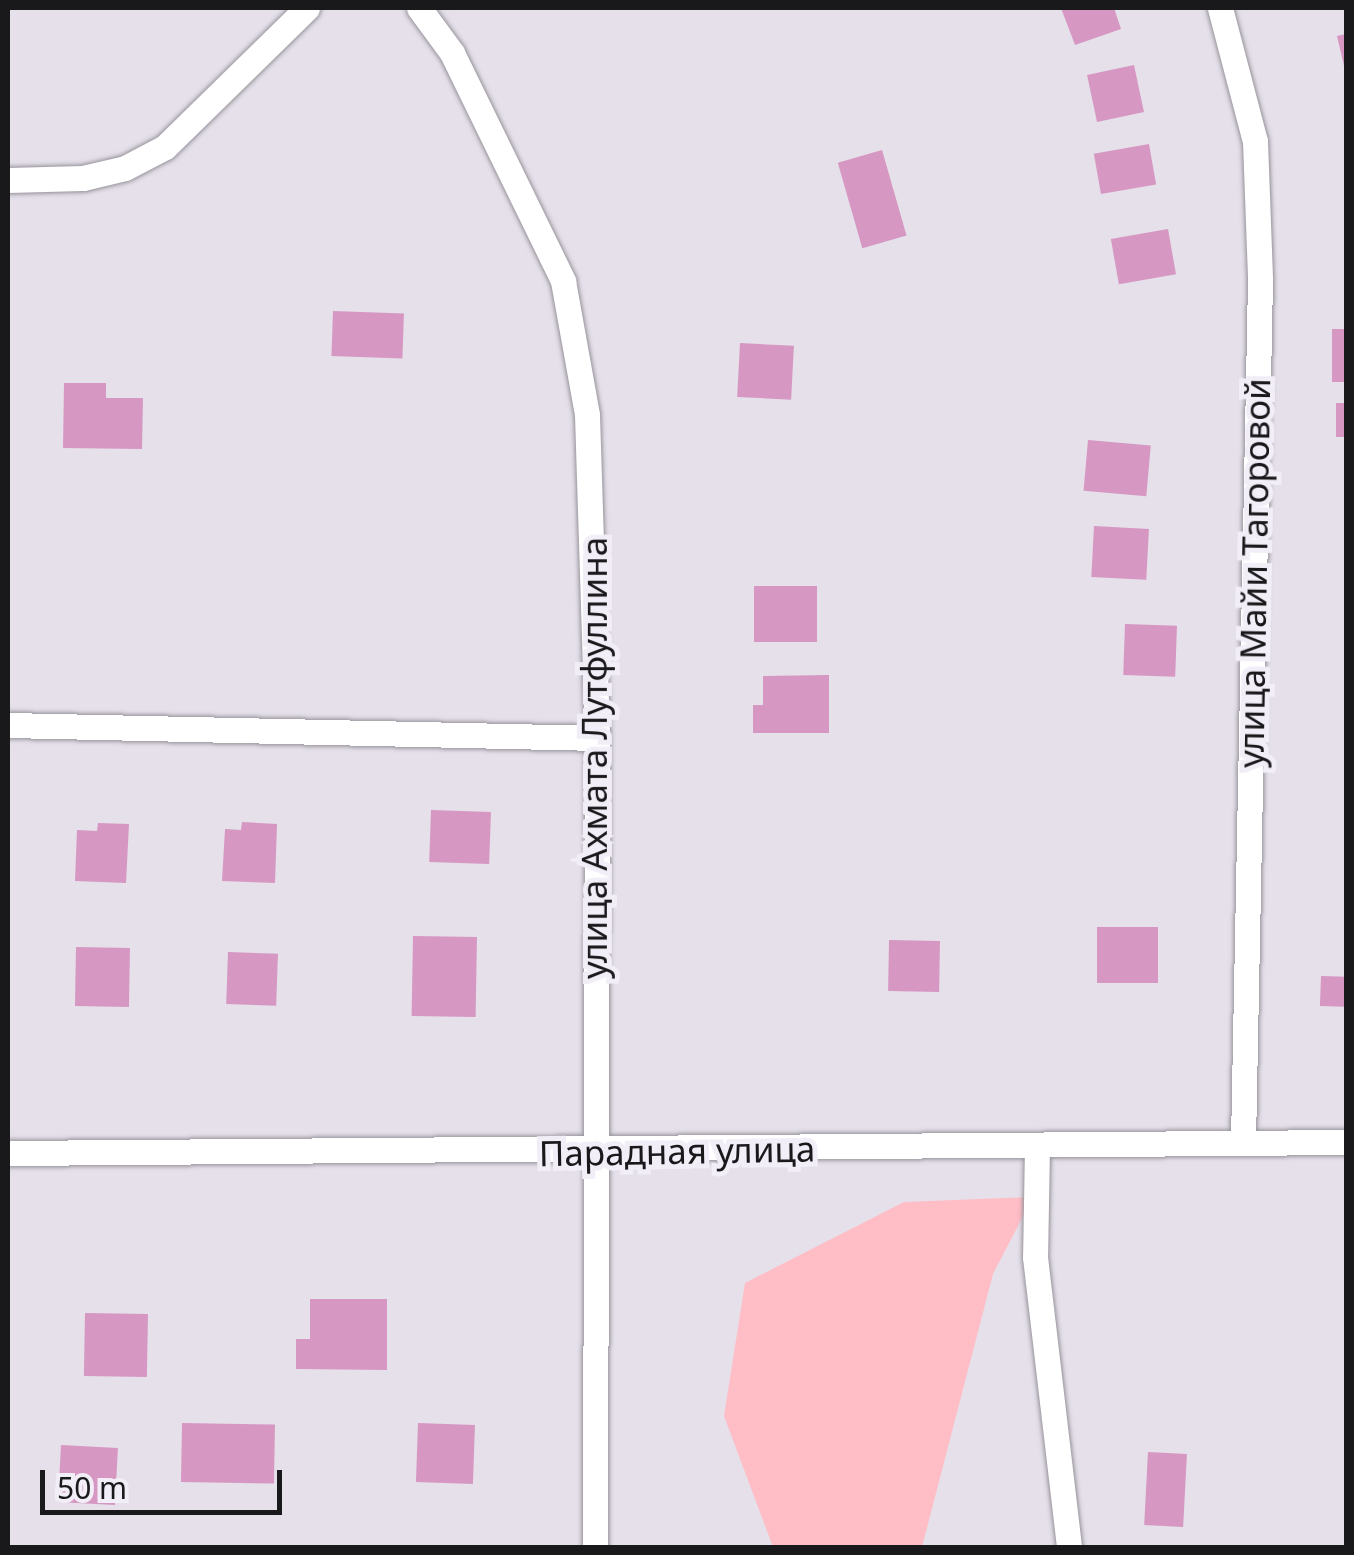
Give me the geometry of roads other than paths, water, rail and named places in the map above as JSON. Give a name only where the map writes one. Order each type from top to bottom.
[{"type":"street","points":[[8,180],[83,178],[126,168],[165,147],[307,8]]},
{"type":"street","name":"улица Ахмата Лутфуллина","points":[[418,8],[452,53],[564,281],[588,415],[597,738],[592,1153],[595,1548]]},
{"type":"street","name":"улица Майи Тагоровой","points":[[1220,8],[1255,141],[1260,280],[1243,1142]]},
{"type":"street","points":[[8,724],[597,738]]},
{"type":"street","name":"Парадная улица","points":[[8,1153],[592,1153],[1346,1142]]},
{"type":"street","points":[[1037,1146],[1035,1256],[1068,1548]]}]
